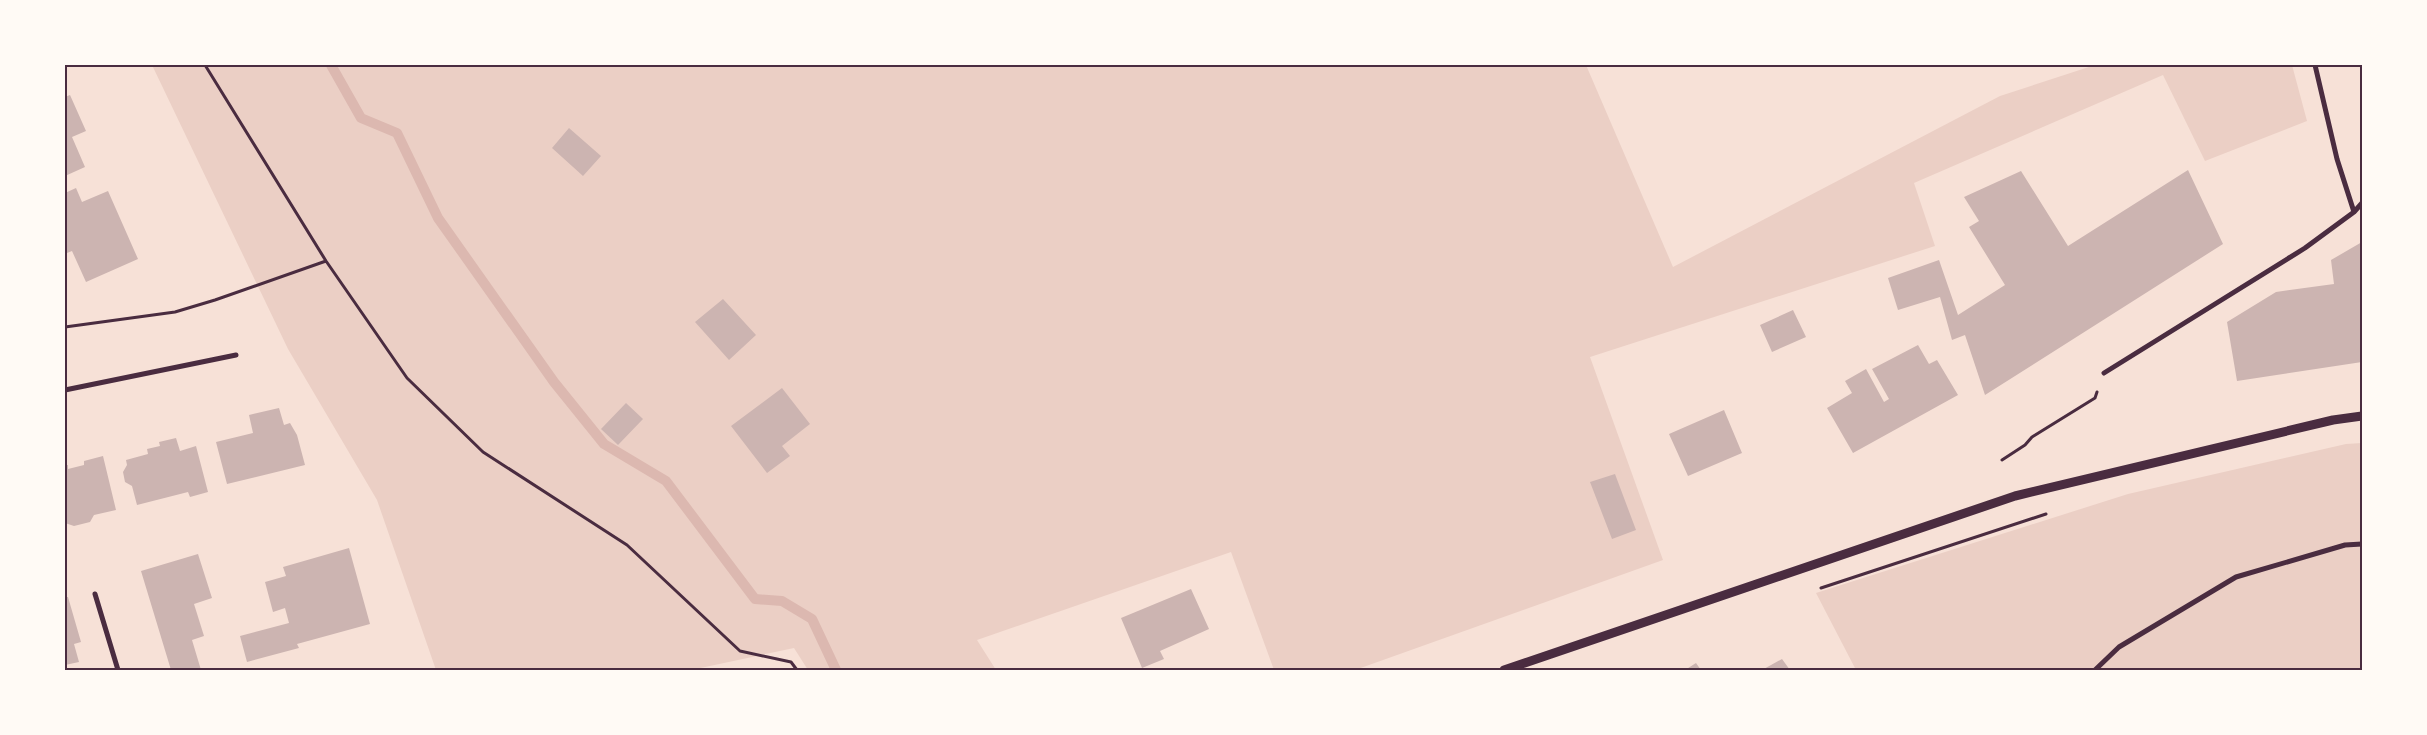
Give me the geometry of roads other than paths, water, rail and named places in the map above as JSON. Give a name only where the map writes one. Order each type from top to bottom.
[{"type":"street","points":[[2314,65],[2338,159],[2354,212]]},
{"type":"street","points":[[2104,373],[2305,248],[2354,212],[2362,203]]},
{"type":"street","points":[[65,390],[236,355]]},
{"type":"street","points":[[1504,670],[2015,496],[2155,461],[2333,420],[2362,416]]},
{"type":"street","points":[[2095,670],[2118,647],[2236,577],[2345,545],[2362,544]]},
{"type":"street","points":[[95,594],[118,670]]},
{"type":"waterway","points":[[331,65],[361,118],[397,133],[438,218],[554,382],[604,444],[666,481],[755,599],[782,601],[812,619],[836,670]]}]
